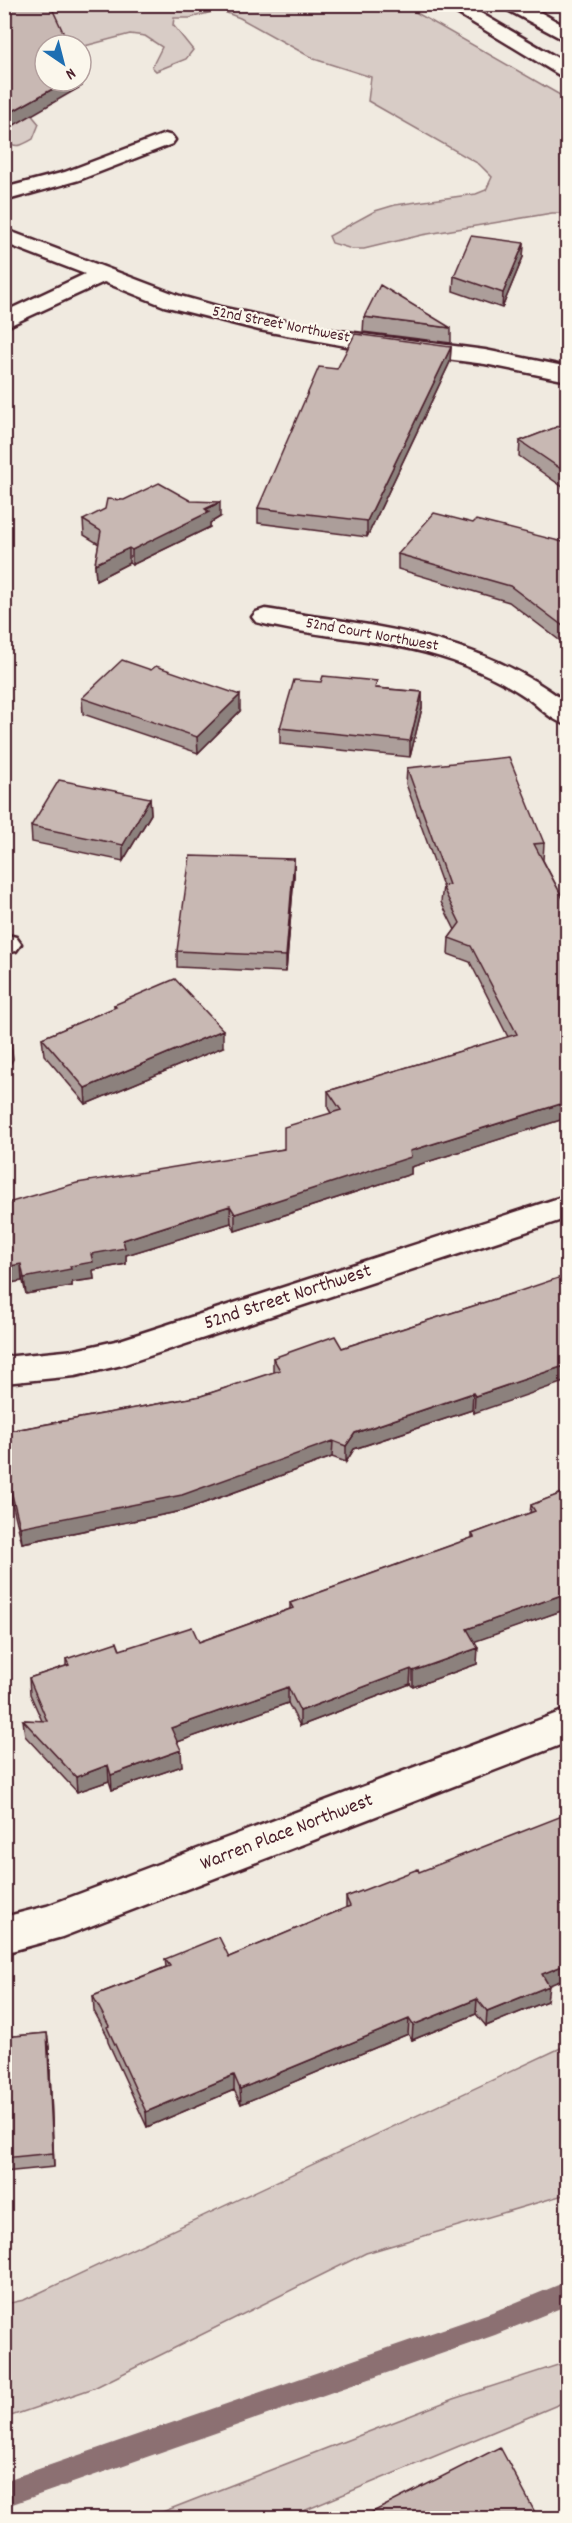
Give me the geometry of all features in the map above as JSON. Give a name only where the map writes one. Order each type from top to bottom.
[{"type":"street","points":[[451,4],[567,72]]},
{"type":"street","points":[[511,4],[567,36]]},
{"type":"street","points":[[4,195],[72,176],[165,140]]},
{"type":"street","name":"52nd Street Northwest","points":[[4,235],[172,301],[270,325],[348,339],[495,357],[567,374]]},
{"type":"street","points":[[4,321],[103,274]]},
{"type":"street","name":"52nd Court Northwest","points":[[265,617],[421,642],[452,650],[507,674],[533,690],[567,717]]},
{"type":"street","name":"52nd Street Northwest","points":[[4,1370],[59,1365],[122,1352],[567,1206]]},
{"type":"street","name":"Warren Place Northwest","points":[[4,1935],[48,1924],[567,1725]]},
{"type":"shaded area","points":[[5,5],[403,5],[567,99],[567,213],[552,213],[422,235],[364,249],[352,249],[332,243],[329,236],[375,211],[395,205],[476,194],[486,190],[492,177],[479,164],[368,101],[371,77],[314,59],[240,18],[219,10],[190,18],[174,18],[173,25],[193,50],[186,59],[156,71],[152,67],[162,47],[145,36],[130,34],[93,44],[93,33],[33,33]]},
{"type":"shaded area","points":[[4,82],[39,124],[33,139],[22,145],[12,145],[5,140]]},
{"type":"shaded area","points":[[567,2045],[567,2194],[366,2253],[94,2388],[5,2418],[5,2304],[24,2300]]},
{"type":"shaded area","points":[[567,2362],[567,2401],[287,2518],[147,2518],[453,2399]]},
{"type":"building","points":[[4,4],[50,4],[63,33],[33,33],[33,93],[45,93],[4,116]]},
{"type":"building","points":[[471,236],[524,243],[503,293],[454,276]]},
{"type":"building","points":[[380,285],[451,328],[364,317]]},
{"type":"building","points":[[355,334],[451,347],[367,521],[258,508],[319,367],[337,369]]},
{"type":"building","points":[[567,423],[567,473],[520,441]]},
{"type":"building","points":[[159,483],[191,501],[220,502],[205,509],[209,512],[132,550],[129,548],[95,564],[101,531],[83,520],[105,509],[107,499],[124,500]]},
{"type":"building","points":[[434,513],[473,523],[476,520],[567,543],[567,629],[510,586],[398,554]]},
{"type":"building","points":[[122,660],[151,670],[156,666],[240,695],[197,737],[82,698]]},
{"type":"building","points":[[323,676],[377,681],[375,688],[422,692],[410,741],[280,728],[294,680],[321,682]]},
{"type":"building","points":[[509,757],[544,843],[534,844],[567,906],[567,1102],[410,1151],[411,1157],[235,1214],[230,1206],[123,1240],[125,1248],[91,1254],[93,1262],[70,1266],[71,1269],[24,1278],[21,1264],[4,1267],[4,1204],[77,1183],[284,1149],[284,1127],[341,1110],[328,1091],[517,1034],[471,946],[449,938],[460,923],[442,886],[449,885],[407,768]]},
{"type":"building","points":[[59,780],[150,798],[123,845],[31,826]]},
{"type":"building","points":[[190,856],[294,859],[286,956],[177,951]]},
{"type":"building","points":[[175,979],[223,1030],[85,1088],[42,1038],[116,1007],[114,1005]]},
{"type":"building","points":[[4,1041],[11,1042],[4,1057]]},
{"type":"building","points":[[567,1275],[567,1365],[475,1396],[473,1393],[355,1433],[346,1446],[333,1441],[182,1495],[20,1527],[4,1462],[4,1432],[201,1396],[280,1370],[273,1358],[335,1336],[342,1348]]},
{"type":"building","points":[[567,1491],[567,1593],[467,1629],[478,1648],[413,1671],[411,1669],[300,1711],[288,1687],[171,1728],[181,1750],[111,1775],[108,1765],[76,1777],[23,1720],[47,1721],[29,1678],[69,1665],[66,1659],[117,1642],[120,1650],[192,1627],[199,1642],[293,1608],[290,1603],[474,1537],[472,1534],[535,1511],[531,1505]]},
{"type":"building","points":[[567,1814],[567,1964],[542,1974],[549,1986],[487,2011],[477,1999],[413,2025],[409,2019],[240,2089],[234,2075],[146,2112],[107,2027],[109,2026],[93,1996],[170,1966],[165,1959],[219,1937],[229,1957],[350,1906],[346,1897],[418,1869],[419,1872]]},
{"type":"building","points":[[47,2033],[53,2153],[4,2158],[4,2037]]},
{"type":"building","points":[[500,2447],[538,2518],[361,2518]]},
{"type":"waterway","points":[[4,2494],[495,2323],[568,2293]]}]
